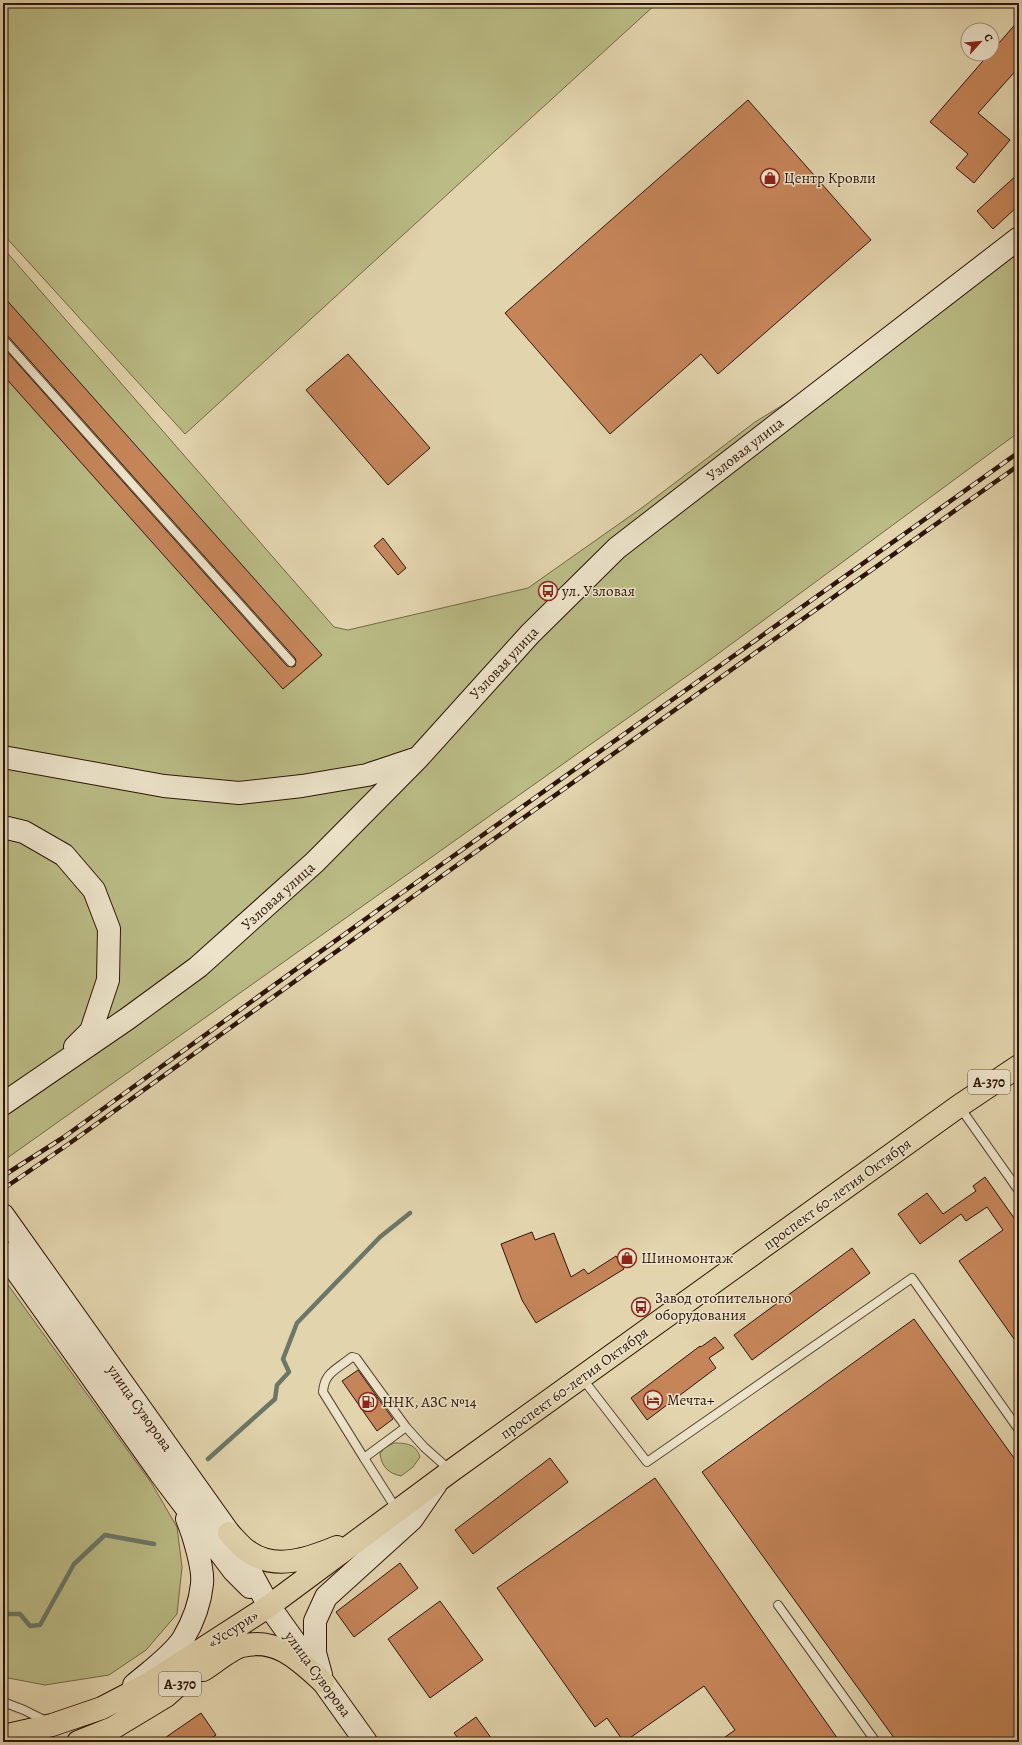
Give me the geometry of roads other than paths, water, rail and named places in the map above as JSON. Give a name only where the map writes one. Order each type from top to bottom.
[{"type":"highway","name":"проспект 60-летия Октября","points":[[959,1106],[1019,1058]]},
{"type":"highway","name":"проспект 60-летия Октября","points":[[269,1606],[444,1476],[959,1106],[1019,1066]]},
{"type":"highway","points":[[229,1533],[248,1552],[266,1561],[290,1561],[314,1556],[366,1534]]},
{"type":"highway","name":"«Уссури»","points":[[78,1742],[113,1728],[166,1696],[269,1606]]},
{"type":"highway","name":"«Уссури»","points":[[3,1736],[52,1725],[102,1708],[120,1697],[148,1684],[269,1606]]},
{"type":"highway","points":[[166,1696],[241,1646],[262,1644],[281,1648],[298,1659],[323,1682]]},
{"type":"street","name":"Узловая улица","points":[[3,1104],[38,1082],[198,967],[315,862],[418,758],[530,634],[617,548],[1019,238]]},
{"type":"street","points":[[3,757],[164,786],[239,793],[302,786],[367,774],[418,758]]},
{"type":"street","points":[[3,827],[24,832],[64,855],[94,890],[108,930],[108,1000],[112,1007],[121,1012],[140,1009]]},
{"type":"street","points":[[38,1082],[91,1031],[108,980]]},
{"type":"street","name":"улица Суворова","points":[[3,1215],[229,1533],[269,1606],[366,1742]]},
{"type":"street","name":"улица Суворова","points":[[3,1252],[160,1473],[234,1571],[269,1606]]},
{"type":"street","points":[[120,1697],[162,1661],[182,1640],[196,1613],[202,1583],[198,1552],[188,1520],[160,1473]]},
{"type":"street","points":[[323,1682],[315,1653],[315,1621],[326,1597],[412,1519],[444,1476]]},
{"type":"lane","points":[[3,339],[291,662]]},
{"type":"lane","points":[[959,1106],[1019,1191]]},
{"type":"lane","points":[[582,1377],[647,1462],[912,1278],[1019,1430]]},
{"type":"lane","points":[[398,1511],[323,1392],[326,1378],[348,1360],[356,1358],[406,1427],[424,1447],[444,1476]]},
{"type":"lane","points":[[364,1458],[406,1427]]},
{"type":"lane","points":[[778,1605],[876,1742]]},
{"type":"lane","points":[[3,1702],[24,1710],[52,1725]]},
{"type":"waterway","points":[[208,1459],[275,1399],[277,1385],[289,1372],[283,1359],[297,1323],[380,1237],[410,1213]]},
{"type":"waterway","points":[[3,1614],[20,1614],[30,1626],[40,1625],[74,1564],[105,1535],[154,1544]]},
{"type":"railway","points":[[3,1176],[64,1137],[389,902],[1019,452]]},
{"type":"railway","points":[[3,1189],[70,1143],[394,910],[1019,465]]},
{"type":"place","name":"Центр Кровли","points":[[770,178]]},
{"type":"place","name":"ул. Узловая","points":[[548,591]]},
{"type":"place","name":"Шиномонтаж","points":[[627,1258]]},
{"type":"place","name":"Завод отопительного оборудования","points":[[641,1307]]},
{"type":"place","name":"Мечта+","points":[[653,1400]]},
{"type":"place","name":"ННК, АЗС №14","points":[[368,1402]]}]
